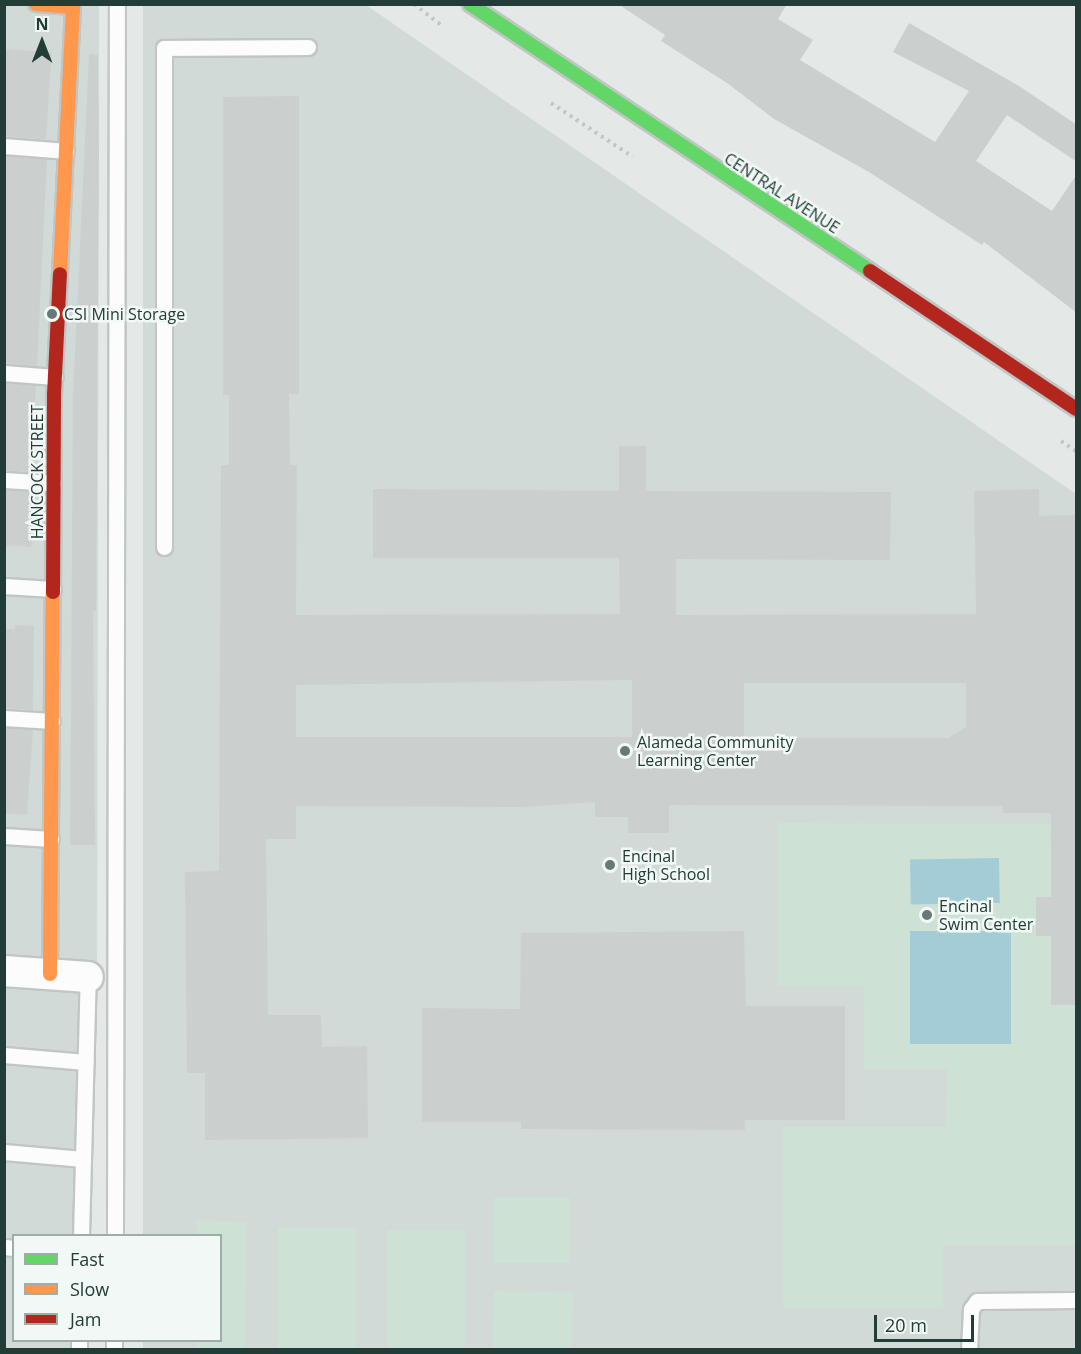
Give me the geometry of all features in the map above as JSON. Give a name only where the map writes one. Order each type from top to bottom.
[{"type":"street","name":"HANCOCK STREET","points":[[36,4],[73,7],[55,376],[50,974]]},
{"type":"street","name":"CENTRAL AVENUE","points":[[471,4],[1077,409]]},
{"type":"street","points":[[4,971],[88,977]]},
{"type":"lane","points":[[115,1234],[117,4]]},
{"type":"lane","points":[[164,547],[164,48],[309,47]]},
{"type":"lane","points":[[4,146],[66,151]]},
{"type":"lane","points":[[4,373],[55,376]]},
{"type":"lane","points":[[4,480],[53,483]]},
{"type":"lane","points":[[4,586],[53,589]]},
{"type":"lane","points":[[4,718],[52,721]]},
{"type":"lane","points":[[4,836],[51,839]]},
{"type":"lane","points":[[81,1234],[88,977]]},
{"type":"lane","points":[[4,1055],[86,1062]]},
{"type":"lane","points":[[4,1152],[83,1159]]},
{"type":"lane","points":[[969,1350],[971,1309],[977,1301],[1077,1300]]},
{"type":"shaded area","name":"CSI Mini Storage","points":[[5,5],[99,5],[97,1005],[88,1004],[82,1234],[12,1234],[12,1342],[79,1342],[79,1349],[5,1350]]},
{"type":"shaded area","name":"Encinal High School","points":[[143,5],[366,5],[1076,494],[1076,1349],[143,1349],[143,1342],[222,1342],[222,1234],[143,1234]]},
{"type":"green space","points":[[778,823],[1051,824],[1050,843],[1076,843],[1076,1245],[943,1245],[943,1308],[783,1308],[783,1127],[946,1127],[947,1069],[864,1069],[864,986],[778,986]]},
{"type":"green space","points":[[494,1197],[570,1197],[570,1263],[494,1263]]},
{"type":"green space","points":[[197,1220],[246,1222],[245,1349],[197,1349],[197,1342],[222,1342],[222,1234],[197,1234]]},
{"type":"green space","points":[[278,1228],[356,1228],[356,1349],[278,1349]]},
{"type":"green space","points":[[387,1230],[465,1230],[465,1349],[387,1349]]},
{"type":"green space","points":[[494,1291],[573,1292],[572,1350],[493,1349]]},
{"type":"water","points":[[999,858],[1000,903],[911,905],[910,860]]},
{"type":"water","name":"Encinal Swim Center","points":[[910,931],[1011,931],[1011,1044],[910,1044]]},
{"type":"building","points":[[618,4],[787,4],[778,19],[813,40],[800,60],[935,142],[969,91],[893,52],[909,23],[1019,86],[1077,125],[1077,162],[1007,115],[976,161],[1052,211],[1077,174],[1077,313],[984,242],[982,245],[869,172],[774,119],[727,83],[661,41],[665,35]]},
{"type":"building","points":[[4,49],[52,52],[46,139],[4,136]]},
{"type":"building","points":[[89,54],[98,55],[99,153],[96,611],[93,611],[95,845],[70,845],[73,396]]},
{"type":"building","points":[[299,96],[299,394],[289,394],[290,465],[297,465],[296,615],[620,614],[619,558],[373,558],[373,489],[619,491],[619,446],[646,446],[646,491],[891,492],[890,560],[676,559],[676,615],[976,614],[974,491],[1039,489],[1039,516],[1077,515],[1077,1005],[1051,1005],[1051,936],[1036,936],[1036,897],[1051,897],[1051,813],[1003,813],[1003,806],[669,805],[669,833],[628,833],[628,817],[595,817],[595,802],[521,807],[296,806],[296,839],[266,839],[268,1015],[321,1015],[322,1047],[367,1046],[368,1138],[205,1140],[205,1073],[187,1073],[185,872],[219,871],[221,465],[229,465],[229,395],[223,395],[223,97]],"holes":[[[632,680],[632,737],[296,737],[296,685]],[[744,683],[966,683],[966,727],[948,738],[744,738]]]},
{"type":"building","points":[[4,156],[47,159],[37,366],[4,363]]},
{"type":"building","points":[[4,383],[36,385],[30,472],[4,470]]},
{"type":"building","points":[[4,490],[35,492],[31,547],[4,545]]},
{"type":"building","points":[[15,625],[34,626],[33,710],[4,708],[4,629],[15,629]]},
{"type":"building","points":[[4,728],[33,730],[27,815],[4,813]]},
{"type":"building","points":[[744,931],[746,1006],[845,1006],[845,1120],[745,1120],[745,1130],[521,1129],[521,1122],[422,1122],[422,1008],[520,1009],[521,933]]},
{"type":"traffic: fast","points":[[470,4],[870,271]]},
{"type":"traffic: slow","points":[[36,4],[73,7],[60,274]]},
{"type":"traffic: slow","points":[[50,974],[53,592]]},
{"type":"traffic: jam","points":[[870,271],[1076,409]]},
{"type":"traffic: jam","points":[[53,592],[54,395],[60,274]]},
{"type":"place","name":"CSI Mini Storage","points":[[52,314]]},
{"type":"place","name":"Alameda Community Learning Center","points":[[625,751]]},
{"type":"place","name":"Encinal High School","points":[[610,865]]},
{"type":"place","name":"Encinal Swim Center","points":[[927,915]]}]
